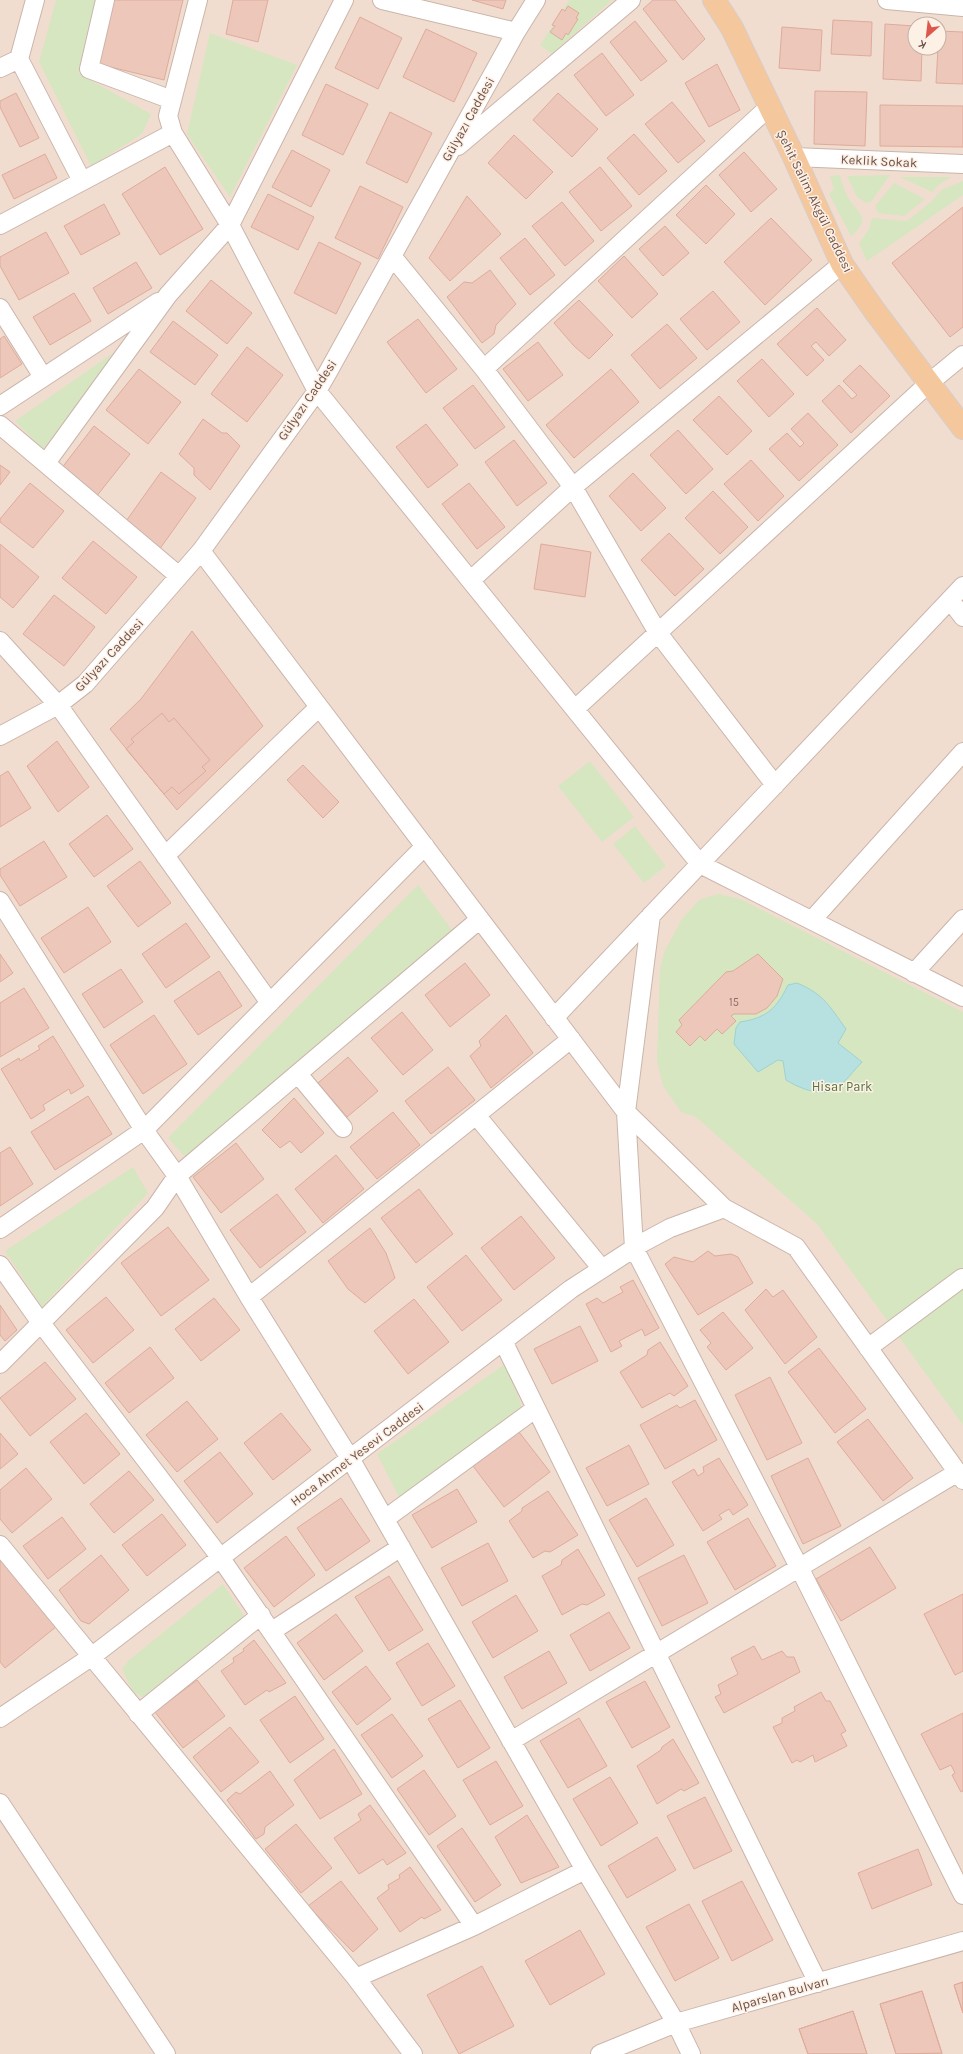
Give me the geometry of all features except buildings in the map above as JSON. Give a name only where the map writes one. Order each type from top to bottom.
[{"type":"main road","name":"Şehit Salim Akgül Caddesi","points":[[714,0],[732,28],[794,157],[842,264],[874,310],[963,428]]},
{"type":"street","points":[[35,0],[19,59],[82,182]]},
{"type":"street","points":[[105,0],[90,69],[172,100]]},
{"type":"street","points":[[198,0],[168,116],[173,133],[230,225],[317,390],[700,864],[963,997]]},
{"type":"street","points":[[46,464],[168,295],[230,225],[344,0]]},
{"type":"street","points":[[382,0],[516,32]]},
{"type":"street","name":"Gülyazı Caddesi","points":[[0,736],[58,704],[86,684],[201,551],[317,390],[516,32],[536,0]]},
{"type":"street","points":[[449,153],[631,0]]},
{"type":"street","points":[[887,0],[963,7]]},
{"type":"street","points":[[0,68],[19,59]]},
{"type":"street","points":[[484,369],[769,107]]},
{"type":"street","points":[[0,225],[173,133]]},
{"type":"street","name":"Keklik Sokak","points":[[794,157],[963,164]]},
{"type":"street","points":[[392,256],[484,369],[574,487],[658,633],[775,785]]},
{"type":"street","points":[[471,580],[574,487],[842,264]]},
{"type":"street","points":[[0,406],[168,295]]},
{"type":"street","points":[[0,308],[43,377]]},
{"type":"street","points":[[576,709],[929,383],[963,355]]},
{"type":"street","points":[[0,425],[179,576]]},
{"type":"street","points":[[201,551],[626,1112],[724,1208],[796,1247],[960,1476],[799,1567],[511,1741]]},
{"type":"street","points":[[554,1018],[963,586]]},
{"type":"street","points":[[950,600],[963,618]]},
{"type":"street","points":[[0,641],[58,704],[270,1003]]},
{"type":"street","points":[[165,856],[319,707]]},
{"type":"street","points":[[812,920],[963,752]]},
{"type":"street","points":[[0,1229],[144,1130],[425,846]]},
{"type":"street","points":[[0,900],[144,1130],[177,1176],[249,1297],[351,1460],[584,1870],[676,2023],[691,2054]]},
{"type":"street","points":[[651,915],[626,1112],[634,1248],[799,1567],[963,1895]]},
{"type":"street","points":[[0,1364],[154,1208],[177,1176],[480,919]]},
{"type":"street","points":[[914,973],[963,919]]},
{"type":"street","points":[[249,1297],[570,1038]]},
{"type":"street","points":[[298,1074],[343,1128]]},
{"type":"street","points":[[476,1115],[602,1269]]},
{"type":"street","name":"Hoca Ahmet Yesevi Caddesi","points":[[0,1718],[91,1657],[220,1557],[351,1460],[502,1341],[571,1289],[634,1248],[670,1228],[724,1208]]},
{"type":"street","points":[[0,1265],[41,1323],[220,1557],[474,1926]]},
{"type":"street","points":[[868,1348],[962,1278]]},
{"type":"street","points":[[502,1341],[818,1983]]},
{"type":"street","points":[[385,1519],[535,1409]]},
{"type":"street","points":[[0,1545],[356,1978],[413,2054]]},
{"type":"street","points":[[272,1631],[401,1547]]},
{"type":"street","points":[[138,1714],[261,1615]]},
{"type":"street","points":[[0,1803],[6,1825],[166,2054]]},
{"type":"street","points":[[356,1978],[474,1926],[584,1870]]},
{"type":"street","name":"Alparslan Bulvarı","points":[[600,2054],[642,2035],[676,2023],[963,1942]]},
{"type":"shaded area","points":[[0,0],[963,0],[963,2054],[0,2054]]},
{"type":"green space","points":[[56,0],[95,0],[78,73],[151,114],[142,134],[91,166],[39,62]]},
{"type":"green space","points":[[569,0],[612,0],[552,54],[540,45]]},
{"type":"green space","points":[[210,33],[297,65],[230,197],[187,134]]},
{"type":"green space","points":[[840,175],[847,194],[862,216],[863,220],[858,230],[851,236],[829,194],[834,189],[830,176]]},
{"type":"green space","points":[[890,175],[871,202],[866,203],[857,197],[847,176]]},
{"type":"green space","points":[[900,177],[952,177],[941,183],[932,192]]},
{"type":"green space","points":[[963,181],[963,195],[867,261],[859,244],[869,229],[872,218],[907,221],[932,201],[941,190]]},
{"type":"green space","points":[[894,183],[925,199],[904,216],[878,213],[875,206]]},
{"type":"green space","points":[[119,349],[43,449],[15,421]]},
{"type":"green space","points":[[590,761],[634,817],[602,842],[558,786]]},
{"type":"green space","points":[[635,826],[666,866],[644,883],[613,844]]},
{"type":"green space","points":[[418,885],[452,930],[185,1157],[168,1138]]},
{"type":"green space","name":"Hisar Park","points":[[718,894],[740,899],[963,1012],[963,1425],[817,1224],[696,1117],[681,1112],[663,1086],[657,1061],[660,968],[665,950],[682,919],[699,900]]},
{"type":"green space","points":[[133,1167],[148,1193],[42,1307],[5,1251]]},
{"type":"green space","points":[[505,1364],[522,1407],[399,1497],[377,1454]]},
{"type":"green space","points":[[223,1584],[244,1616],[143,1697],[133,1692],[122,1669],[128,1661]]},
{"type":"water","points":[[797,983],[814,992],[831,1008],[846,1029],[838,1043],[862,1062],[842,1083],[835,1089],[829,1091],[816,1092],[797,1086],[786,1080],[783,1061],[778,1060],[758,1072],[734,1044],[736,1028],[740,1022],[757,1018],[770,1011],[780,1000],[788,985]]}]
